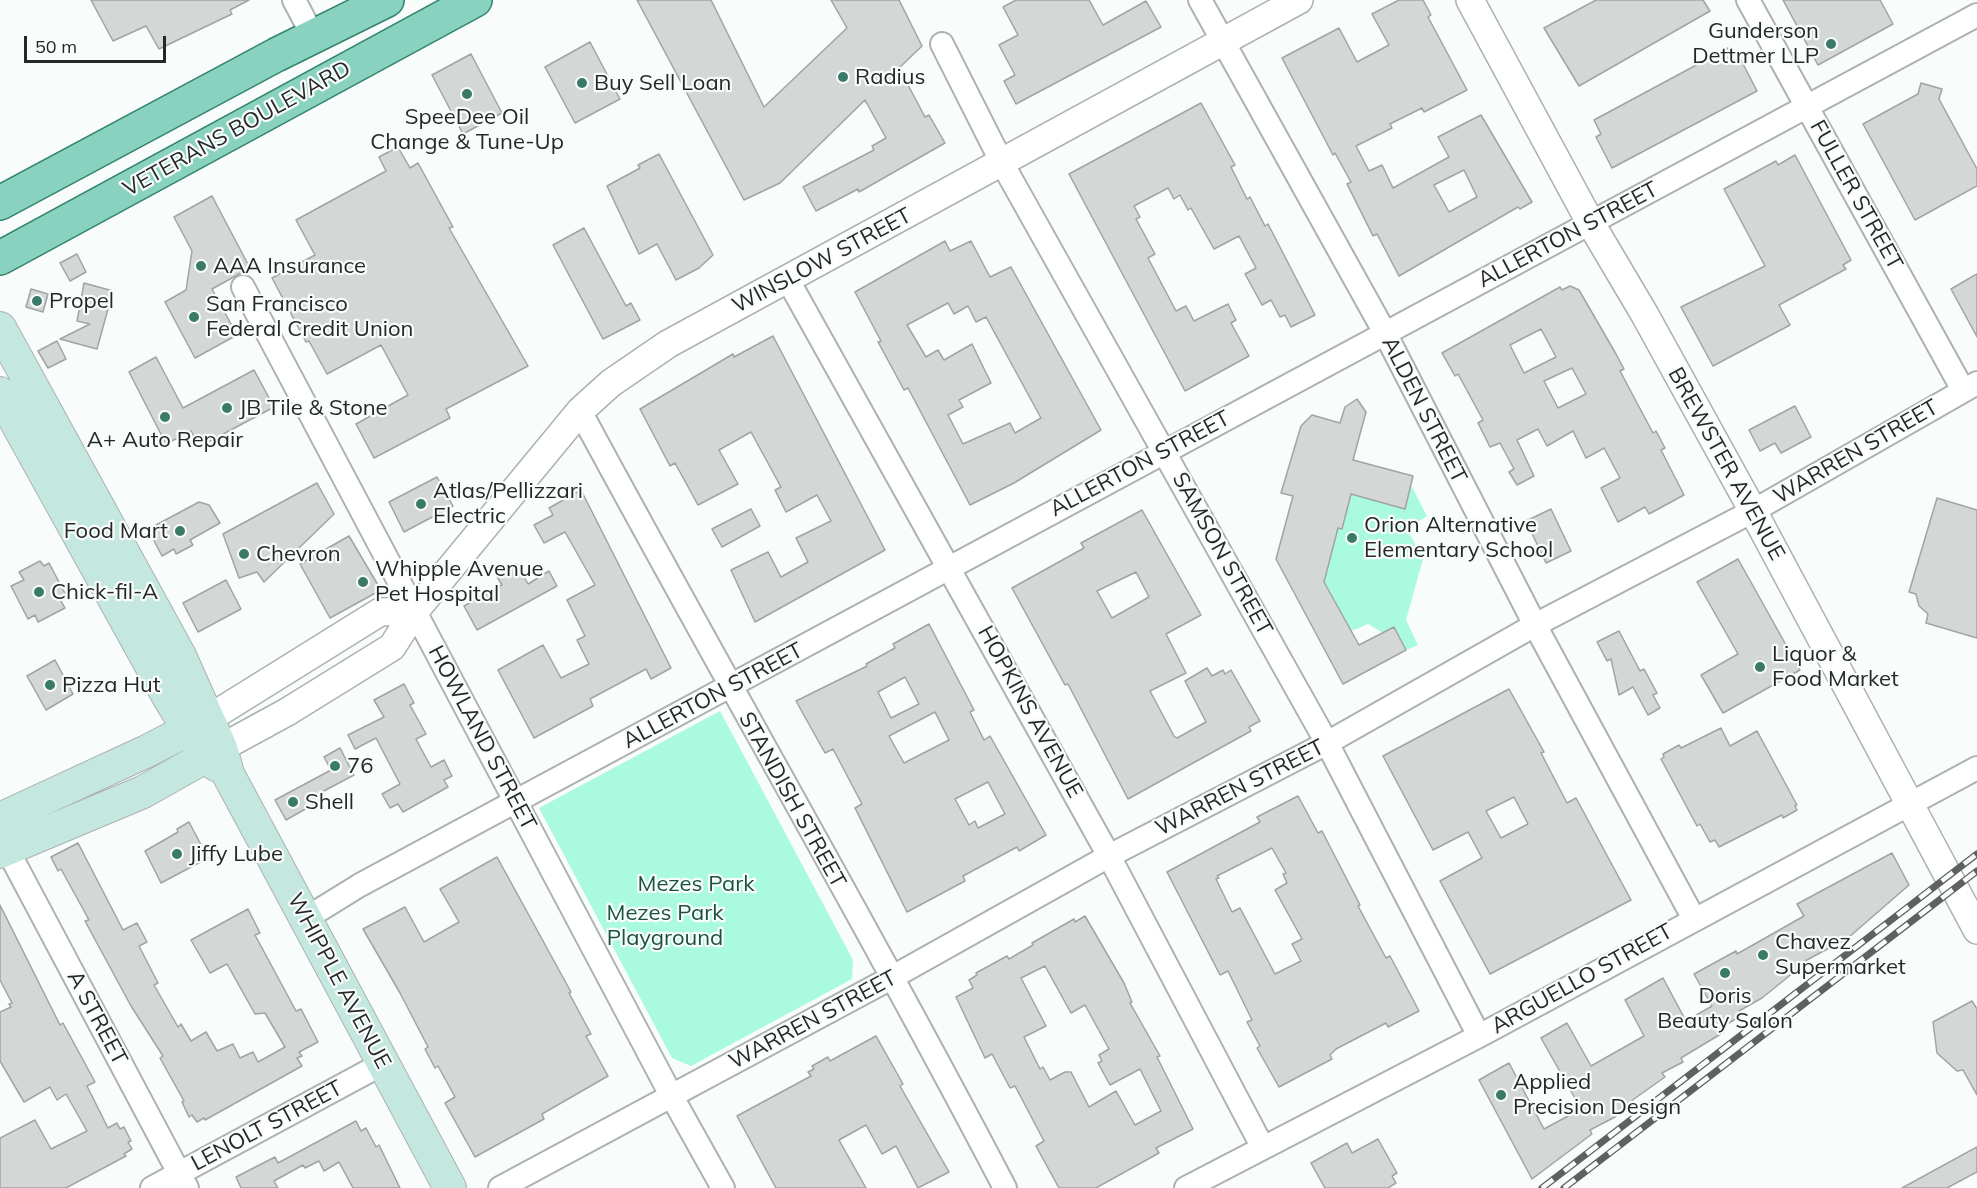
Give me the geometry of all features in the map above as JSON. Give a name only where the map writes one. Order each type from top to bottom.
[{"type":"main road","name":"VETERANS BOULEVARD","points":[[0,202],[266,61],[387,0]]},
{"type":"main road","name":"VETERANS BOULEVARD","points":[[0,258],[475,0]]},
{"type":"main road","points":[[281,104],[299,75],[314,38]]},
{"type":"main road","name":"WHIPPLE AVENUE","points":[[0,328],[170,638],[198,724]]},
{"type":"main road","name":"WHIPPLE AVENUE","points":[[0,393],[117,609],[198,724],[450,1188]]},
{"type":"main road","points":[[0,819],[88,779],[198,724]]},
{"type":"main road","points":[[4,851],[218,760]]},
{"type":"street","points":[[294,0],[314,38]]},
{"type":"street","name":"ALDEN STREET","points":[[1200,0],[1385,333],[1535,625],[1694,919]]},
{"type":"street","name":"WINSLOW STREET","points":[[218,760],[287,712],[393,646],[415,610],[580,411],[611,383],[668,344],[1299,0]]},
{"type":"street","name":"BREWSTER AVENUE","points":[[1470,0],[1590,222],[1645,315],[1753,511],[1977,930]]},
{"type":"street","name":"FULLER STREET","points":[[1748,0],[1807,108],[1970,386]]},
{"type":"street","name":"ALLERTON STREET","points":[[305,919],[360,885],[730,687],[949,566],[1977,15]]},
{"type":"street","name":"SAMSON STREET","points":[[942,44],[1002,163],[1165,450],[1327,743],[1479,1036]]},
{"type":"street","name":"HOPKINS AVENUE","points":[[788,280],[1109,856],[1263,1148]]},
{"type":"street","name":"HOWLAND STREET","points":[[243,287],[670,1095],[723,1188]]},
{"type":"street","name":"WARREN STREET","points":[[500,1188],[891,978],[1109,856],[1327,743],[1535,625],[1753,511],[1970,386]]},
{"type":"street","name":"STANDISH STREET","points":[[580,411],[1005,1188]]},
{"type":"street","points":[[198,724],[380,612],[415,610]]},
{"type":"street","name":"ARGUELLO STREET","points":[[1186,1188],[1479,1036],[1977,768]]},
{"type":"street","name":"A STREET","points":[[4,851],[183,1181]]},
{"type":"street","name":"LENOLT STREET","points":[[152,1188],[183,1181],[382,1064]]},
{"type":"green space","points":[[1411,485],[1427,516],[1407,529],[1423,559],[1406,620],[1418,645],[1406,650],[1394,627],[1383,633],[1368,624],[1351,631],[1323,579],[1338,528],[1342,529],[1344,492],[1404,508]]},
{"type":"green space","name":"Mezes Park","points":[[720,711],[853,960],[852,979],[691,1066],[672,1058],[539,808]]},
{"type":"building","points":[[91,0],[249,0],[230,10],[232,14],[159,49],[146,26],[113,41]]},
{"type":"building","name":"Radius","points":[[637,0],[711,0],[764,107],[847,28],[831,0],[899,0],[922,46],[899,68],[925,117],[929,115],[945,143],[859,192],[858,189],[816,211],[803,187],[874,150],[872,146],[886,138],[865,100],[780,183],[744,200]]},
{"type":"building","points":[[1016,0],[1089,0],[1103,25],[1146,1],[1161,27],[1016,104],[1004,81],[1015,75],[999,45],[1018,35],[1003,7]]},
{"type":"building","points":[[1399,0],[1423,0],[1431,15],[1428,17],[1467,90],[1424,112],[1422,108],[1390,124],[1392,128],[1356,146],[1369,171],[1382,165],[1393,188],[1449,157],[1438,137],[1481,115],[1532,202],[1520,209],[1518,207],[1399,276],[1377,234],[1373,236],[1347,184],[1351,182],[1335,153],[1333,155],[1282,58],[1339,28],[1357,62],[1389,45],[1372,14]],"holes":[[[1464,170],[1477,197],[1449,212],[1434,185]]]},
{"type":"building","points":[[1596,0],[1703,0],[1710,11],[1579,86],[1544,28]]},
{"type":"building","name":"Gunderson Dettmer LLP","points":[[1783,0],[1880,0],[1893,24],[1818,65]]},
{"type":"building","name":"Buy Sell Loan","points":[[590,42],[620,99],[575,123],[545,67]]},
{"type":"building","points":[[1728,48],[1736,63],[1741,60],[1757,91],[1612,168],[1596,137],[1601,134],[1594,120]]},
{"type":"building","name":"SpeeDee Oil Change & Tune-Up","points":[[471,54],[502,113],[463,134],[432,75]]},
{"type":"building","points":[[1921,83],[1942,89],[1939,99],[1977,169],[1977,186],[1915,220],[1863,124],[1918,94]]},
{"type":"building","points":[[1201,103],[1235,165],[1231,167],[1247,199],[1250,197],[1265,226],[1268,224],[1315,315],[1291,327],[1285,315],[1280,317],[1271,300],[1262,305],[1245,274],[1256,268],[1239,236],[1214,249],[1191,208],[1188,210],[1180,195],[1174,199],[1168,188],[1134,206],[1140,217],[1136,219],[1155,254],[1148,258],[1176,311],[1186,306],[1194,321],[1228,304],[1236,320],[1231,323],[1249,356],[1185,391],[1069,174]]},
{"type":"building","points":[[398,147],[410,168],[418,163],[453,227],[449,228],[528,366],[446,409],[450,418],[374,458],[356,424],[408,395],[381,345],[327,374],[309,341],[306,342],[272,278],[315,255],[296,220],[386,171],[379,157]]},
{"type":"building","points":[[659,154],[713,255],[699,268],[676,280],[657,244],[639,254],[607,186],[640,168],[638,165]]},
{"type":"building","points":[[1795,155],[1851,260],[1843,265],[1846,269],[1779,305],[1790,325],[1713,366],[1681,307],[1765,266],[1724,189],[1776,161],[1778,165]]},
{"type":"building","points":[[212,196],[250,268],[212,289],[237,335],[195,358],[165,302],[186,290],[192,251],[174,217]]},
{"type":"building","points":[[584,228],[626,306],[631,303],[640,320],[603,339],[553,245]]},
{"type":"building","points":[[945,241],[950,251],[971,241],[990,277],[1011,267],[1101,430],[1014,483],[970,505],[908,388],[904,390],[878,342],[881,341],[855,292]],"holes":[[[948,303],[954,314],[968,306],[976,322],[986,317],[1041,418],[1015,433],[1010,423],[963,444],[948,415],[963,407],[959,400],[991,383],[972,344],[944,360],[938,350],[926,357],[907,325]]]},
{"type":"building","points":[[77,254],[86,272],[70,281],[60,263]]},
{"type":"building","points":[[1977,274],[1977,337],[1951,289]]},
{"type":"building","points":[[84,283],[113,291],[97,349],[60,339],[90,324],[77,321]]},
{"type":"building","points":[[1570,286],[1579,290],[1624,369],[1620,371],[1653,433],[1656,431],[1665,448],[1661,450],[1684,495],[1649,514],[1645,507],[1618,522],[1601,488],[1620,478],[1604,448],[1586,458],[1573,431],[1547,446],[1538,429],[1517,440],[1534,476],[1517,485],[1509,472],[1514,469],[1500,443],[1490,447],[1478,423],[1483,420],[1458,374],[1455,376],[1442,353],[1560,287],[1562,290]],"holes":[[[1541,329],[1556,357],[1524,373],[1510,345]],[[1572,368],[1586,394],[1558,408],[1544,381]]]},
{"type":"building","name":"Propel","points":[[31,289],[48,294],[43,312],[26,307]]},
{"type":"building","points":[[773,336],[885,550],[755,622],[731,570],[768,552],[781,577],[808,562],[796,538],[831,521],[817,495],[786,512],[775,490],[781,487],[751,432],[719,450],[738,484],[698,505],[675,463],[670,466],[640,409],[733,354],[734,357]]},
{"type":"building","points":[[57,341],[66,359],[48,368],[38,351]]},
{"type":"building","points":[[156,357],[183,408],[254,370],[274,407],[199,447],[191,431],[166,444],[129,372]]},
{"type":"building","points":[[1357,399],[1366,412],[1353,460],[1413,476],[1405,509],[1351,494],[1342,529],[1338,528],[1324,582],[1359,645],[1394,627],[1406,650],[1343,684],[1276,559],[1293,496],[1281,493],[1301,426],[1312,415],[1340,423],[1345,407]]},
{"type":"building","points":[[1795,406],[1811,437],[1781,453],[1775,443],[1760,451],[1749,430]]},
{"type":"building","name":"Atlas/Pellizzari Electric","points":[[437,477],[453,506],[404,532],[389,502]]},
{"type":"building","points":[[317,483],[334,514],[264,582],[257,572],[239,578],[223,534]]},
{"type":"building","points":[[581,490],[671,668],[651,679],[646,669],[590,699],[593,706],[534,738],[498,670],[543,645],[561,678],[589,664],[577,640],[585,636],[567,600],[595,585],[565,532],[544,543],[534,525],[553,515],[549,508]]},
{"type":"building","points":[[1937,498],[1977,510],[1977,638],[1926,623],[1928,614],[1919,606],[1916,594],[1909,592]]},
{"type":"building","name":"Food Mart","points":[[199,502],[209,505],[220,523],[190,540],[193,545],[176,554],[174,549],[162,556],[152,537],[156,525]]},
{"type":"building","points":[[751,509],[760,526],[722,547],[712,529]]},
{"type":"building","points":[[1551,509],[1571,551],[1546,563],[1526,521]]},
{"type":"building","points":[[1142,510],[1201,615],[1166,634],[1186,673],[1150,691],[1174,736],[1177,738],[1206,722],[1185,681],[1207,668],[1212,676],[1223,670],[1225,674],[1231,670],[1260,721],[1249,727],[1251,731],[1128,799],[1068,684],[1065,685],[1012,588],[1084,548],[1081,543]],"holes":[[[1136,572],[1149,597],[1112,618],[1097,591]]]},
{"type":"building","name":"Whipple Avenue Pet Hospital","points":[[349,536],[381,590],[330,618],[300,564]]},
{"type":"building","points":[[1738,559],[1800,670],[1723,713],[1701,675],[1738,654],[1697,582]]},
{"type":"building","name":"Chick-fil-A","points":[[40,561],[44,566],[49,563],[67,597],[61,601],[65,608],[38,622],[35,615],[28,619],[11,586],[24,580],[19,572]]},
{"type":"building","points":[[517,564],[528,584],[549,571],[557,586],[477,630],[464,606],[502,585],[496,575]]},
{"type":"building","name":"Chevron","points":[[226,580],[241,609],[198,632],[183,603]]},
{"type":"building","points":[[929,624],[974,710],[970,712],[984,740],[990,736],[1046,835],[1019,851],[1017,847],[963,876],[965,881],[907,912],[855,808],[862,804],[833,749],[825,753],[796,701],[867,666],[866,664],[895,648],[893,644]],"holes":[[[905,677],[919,704],[891,718],[878,692]],[[935,712],[949,740],[904,763],[889,736]],[[988,782],[1005,814],[978,828],[975,821],[969,825],[955,799]]]},
{"type":"building","points":[[1619,631],[1640,671],[1644,669],[1657,693],[1653,695],[1660,708],[1648,715],[1633,687],[1619,695],[1611,659],[1607,661],[1597,642]]},
{"type":"building","name":"Pizza Hut","points":[[55,660],[73,694],[46,710],[27,676]]},
{"type":"building","points":[[404,684],[414,703],[410,705],[426,734],[416,739],[431,767],[444,760],[452,776],[444,780],[448,787],[403,812],[398,804],[390,808],[382,794],[400,784],[376,738],[355,749],[348,735],[384,717],[374,700]]},
{"type":"building","points":[[1509,689],[1544,752],[1541,753],[1567,803],[1576,798],[1631,900],[1490,974],[1440,881],[1482,858],[1468,832],[1433,850],[1383,756]],"holes":[[[1514,797],[1528,824],[1501,838],[1486,811]]]},
{"type":"building","points":[[1721,728],[1730,746],[1757,731],[1797,805],[1795,806],[1797,810],[1783,818],[1782,815],[1719,847],[1715,840],[1710,842],[1700,824],[1697,826],[1661,759],[1664,757],[1663,754],[1679,745],[1681,748]]},
{"type":"building","points":[[340,748],[354,775],[322,792],[325,798],[286,820],[275,800],[331,770],[324,757]]},
{"type":"building","points":[[1298,796],[1318,833],[1322,831],[1386,958],[1390,956],[1419,1011],[1388,1027],[1386,1023],[1336,1049],[1330,1055],[1332,1059],[1279,1087],[1257,1048],[1260,1046],[1247,1022],[1252,1020],[1228,971],[1220,975],[1167,872],[1260,822],[1257,817]],"holes":[[[1272,848],[1286,873],[1283,874],[1287,883],[1275,890],[1302,939],[1292,944],[1301,961],[1275,974],[1240,908],[1232,912],[1216,879],[1219,878],[1217,876]]]},
{"type":"building","name":"Jiffy Lube","points":[[189,822],[208,858],[161,883],[145,851],[178,832],[177,829]]},
{"type":"building","points":[[78,843],[123,930],[137,923],[147,942],[139,946],[158,983],[154,985],[178,1027],[181,1024],[191,1041],[206,1032],[217,1051],[233,1044],[240,1058],[253,1052],[258,1062],[285,1047],[265,1013],[255,1014],[227,964],[210,973],[191,940],[248,909],[260,933],[255,935],[296,1011],[301,1009],[318,1042],[299,1052],[302,1056],[297,1058],[302,1066],[205,1120],[204,1118],[197,1122],[192,1115],[189,1117],[182,1102],[184,1101],[160,1058],[163,1056],[131,1006],[85,921],[89,920],[61,869],[58,871],[51,857]]},
{"type":"building","points":[[1892,853],[1909,885],[1848,938],[1803,962],[1804,964],[1762,998],[1739,1011],[1741,1016],[1722,1027],[1724,1032],[1681,1058],[1683,1062],[1662,1073],[1665,1077],[1634,1099],[1615,1117],[1590,1130],[1592,1134],[1532,1179],[1479,1080],[1509,1063],[1544,1129],[1581,1109],[1541,1038],[1567,1023],[1591,1066],[1644,1036],[1625,1000],[1663,978],[1686,1021],[1712,1006],[1694,974],[1736,951],[1737,954],[1804,916],[1797,904]]},
{"type":"building","points":[[497,857],[571,992],[569,993],[591,1034],[586,1036],[608,1076],[542,1114],[544,1119],[475,1157],[445,1103],[455,1097],[438,1066],[435,1068],[425,1049],[428,1047],[363,929],[405,907],[424,942],[459,922],[440,889]]},
{"type":"building","points":[[0,905],[60,1025],[63,1023],[95,1082],[87,1086],[108,1128],[117,1123],[120,1129],[124,1127],[131,1141],[128,1142],[132,1149],[124,1154],[126,1156],[66,1188],[0,1188],[0,1138],[35,1120],[51,1149],[87,1131],[66,1094],[57,1100],[50,1087],[24,1102],[0,1061],[0,1012],[11,1007],[9,1004],[12,1003],[0,980]]},
{"type":"building","points":[[1085,916],[1124,983],[1132,1002],[1130,1003],[1160,1056],[1157,1057],[1193,1129],[1156,1148],[1159,1153],[1096,1188],[1059,1188],[1036,1146],[1044,1141],[1015,1086],[1010,1088],[992,1054],[985,1058],[956,997],[973,988],[969,980],[977,975],[976,973],[1007,956],[1009,959],[1074,919],[1075,922]],"holes":[[[1045,966],[1071,1013],[1085,1005],[1109,1049],[1099,1055],[1102,1061],[1098,1063],[1110,1085],[1140,1069],[1161,1111],[1135,1125],[1116,1091],[1089,1107],[1071,1072],[1065,1072],[1050,1080],[1043,1067],[1040,1069],[1024,1037],[1046,1026],[1021,978]]]},
{"type":"building","points":[[1972,1001],[1977,1009],[1977,1095],[1963,1070],[1957,1071],[1937,1053],[1933,1022]]},
{"type":"building","points":[[876,1036],[903,1084],[900,1086],[949,1172],[918,1188],[896,1146],[882,1154],[866,1125],[839,1140],[866,1188],[776,1188],[737,1116],[811,1076],[808,1072],[814,1069],[812,1066],[828,1057],[830,1061]]},
{"type":"building","points":[[356,1121],[361,1131],[366,1128],[376,1147],[379,1145],[400,1188],[353,1188],[339,1162],[324,1171],[319,1161],[305,1168],[303,1165],[274,1181],[278,1188],[241,1188],[236,1177],[275,1157],[278,1163]]},
{"type":"building","points":[[1378,1139],[1397,1173],[1392,1176],[1396,1183],[1388,1188],[1325,1188],[1311,1163],[1347,1143],[1352,1153]]},
{"type":"building","points":[[1977,1147],[1977,1172],[1947,1188],[1902,1188]]},
{"type":"railway","points":[[1542,1188],[1977,854]]},
{"type":"railway","points":[[1564,1188],[1977,871]]},
{"type":"place","name":"Gunderson Dettmer LLP","points":[[1831,44]]},
{"type":"place","name":"Radius","points":[[843,77]]},
{"type":"place","name":"Buy Sell Loan","points":[[582,83]]},
{"type":"place","name":"SpeeDee Oil Change & Tune-Up","points":[[467,94]]},
{"type":"place","name":"AAA Insurance","points":[[201,266]]},
{"type":"place","name":"Propel","points":[[37,301]]},
{"type":"place","name":"San Francisco Federal Credit Union","points":[[194,317]]},
{"type":"place","name":"JB Tile & Stone","points":[[227,408]]},
{"type":"place","name":"A+ Auto Repair","points":[[165,417]]},
{"type":"place","name":"Atlas/Pellizzari Electric","points":[[421,504]]},
{"type":"place","name":"Food Mart","points":[[180,531]]},
{"type":"place","name":"Orion Alternative Elementary School","points":[[1352,538]]},
{"type":"place","name":"Chevron","points":[[244,554]]},
{"type":"place","name":"Whipple Avenue Pet Hospital","points":[[363,582]]},
{"type":"place","name":"Chick-fil-A","points":[[39,592]]},
{"type":"place","name":"Liquor & Food Market","points":[[1760,667]]},
{"type":"place","name":"Pizza Hut","points":[[50,685]]},
{"type":"place","name":"76","points":[[335,766]]},
{"type":"place","name":"Shell","points":[[293,802]]},
{"type":"place","name":"Jiffy Lube","points":[[177,854]]},
{"type":"place","name":"Chavez Supermarket","points":[[1763,955]]},
{"type":"place","name":"Doris Beauty Salon","points":[[1725,973]]},
{"type":"place","name":"Applied Precision Design","points":[[1501,1095]]},
{"type":"park label","name":"Mezes Park Playground","points":[[665,926]]}]
